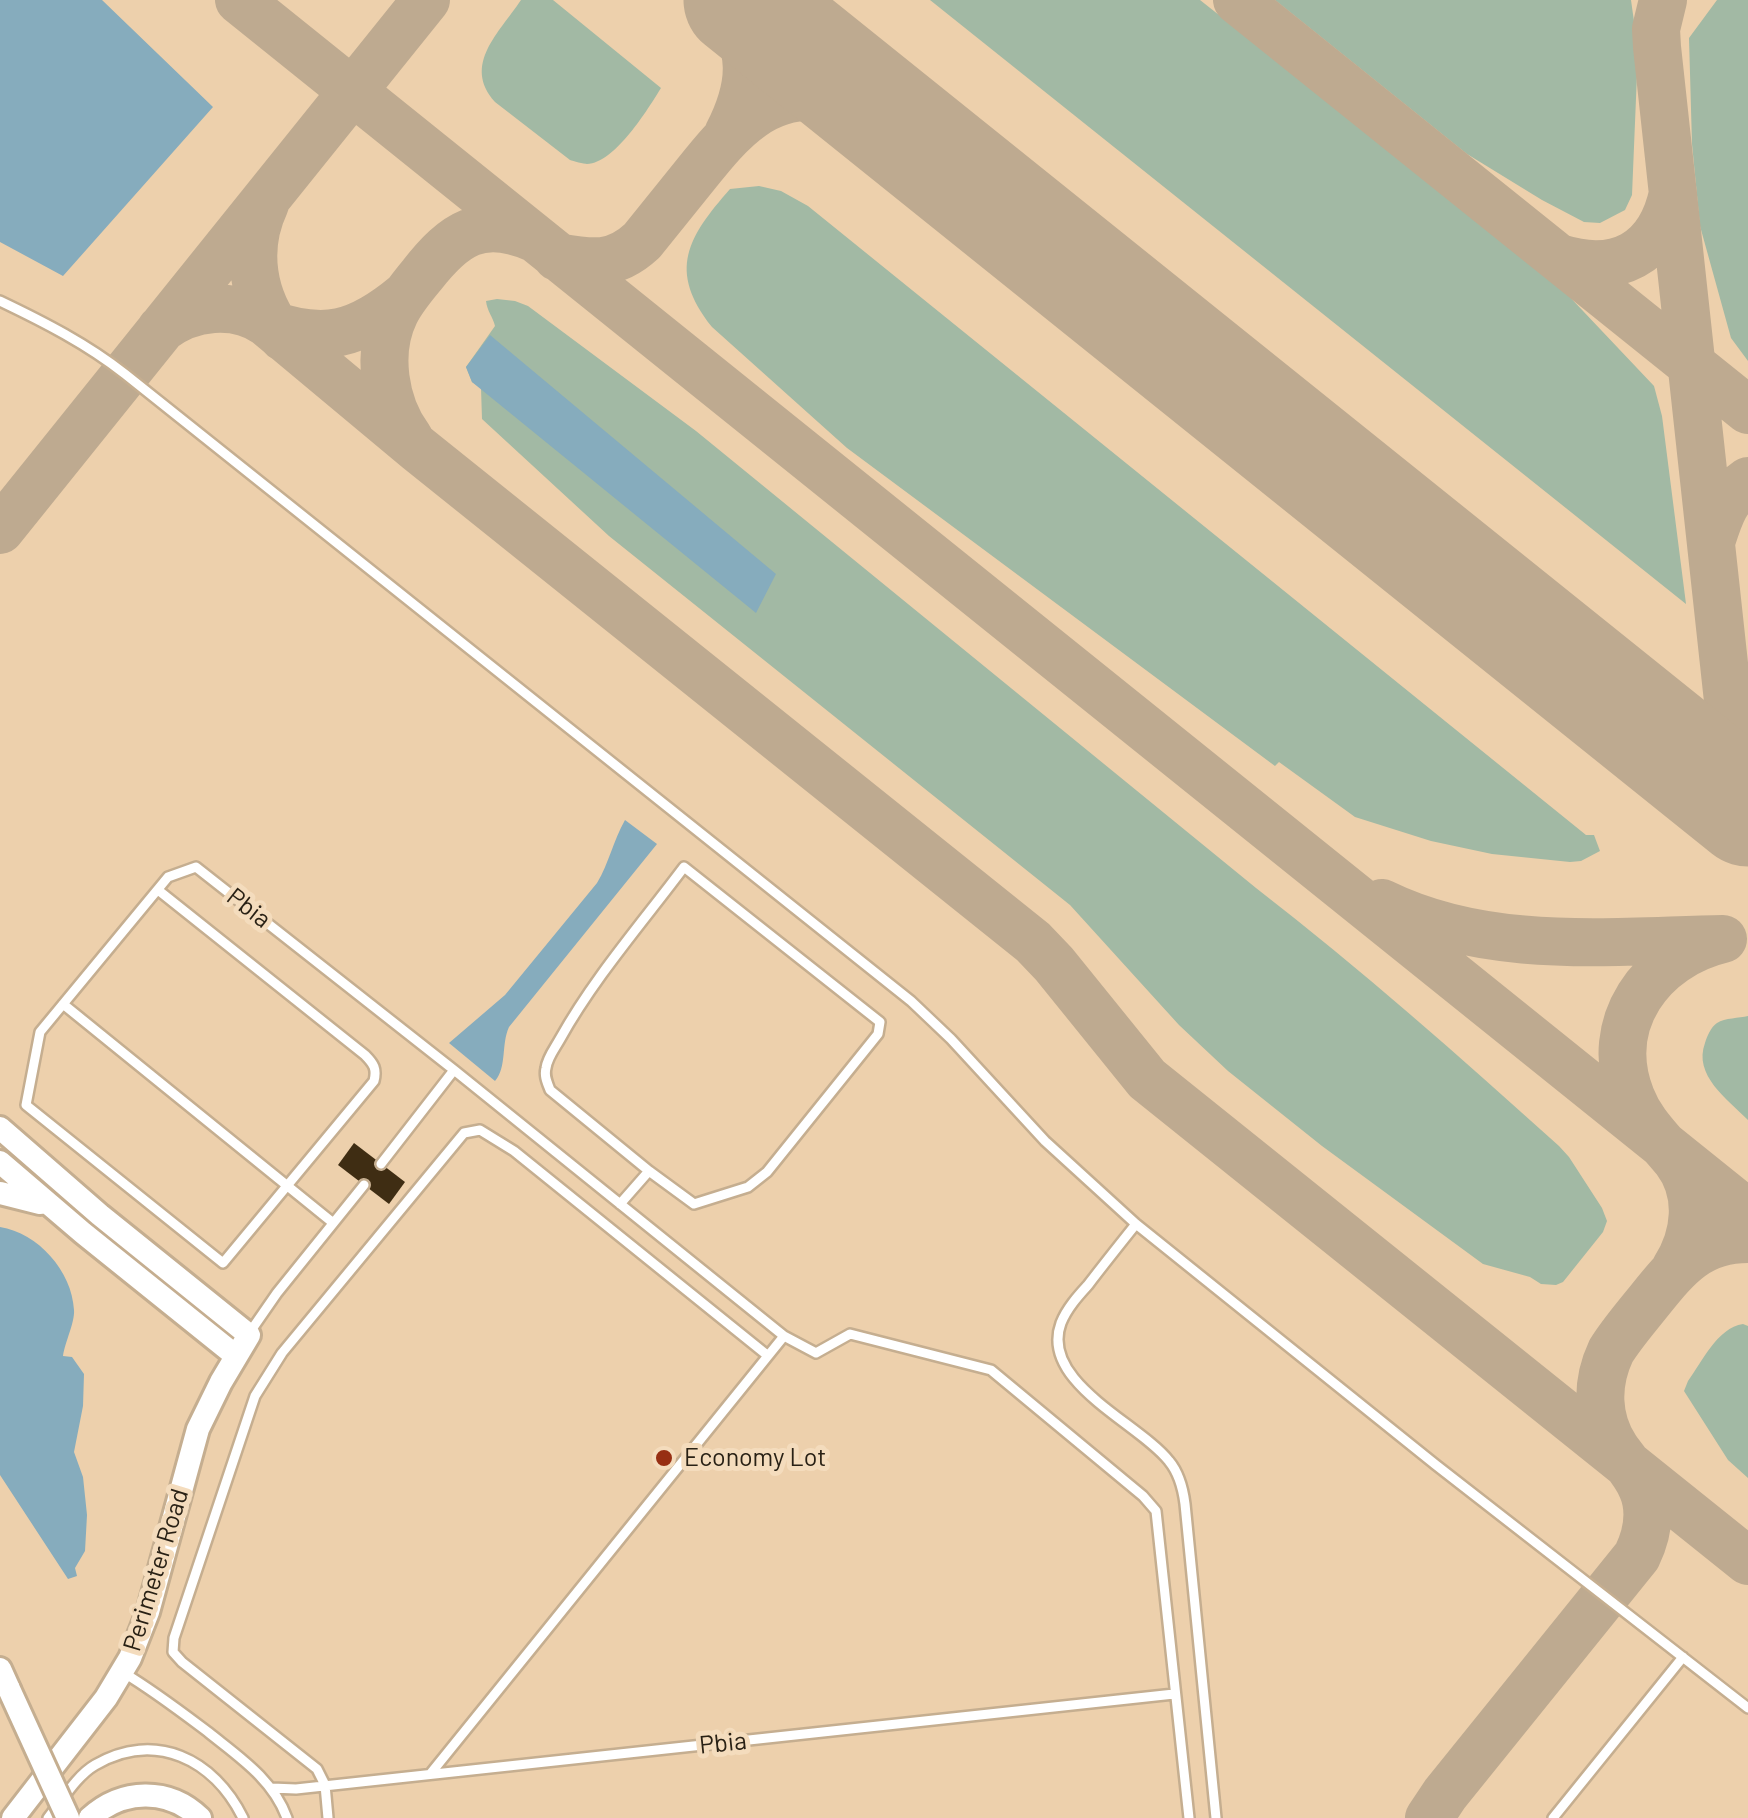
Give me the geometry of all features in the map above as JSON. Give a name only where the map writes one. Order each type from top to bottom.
[{"type":"street","points":[[0,1128],[249,1334]]},
{"type":"street","points":[[3,1174],[51,1186],[100,1214]]},
{"type":"street","points":[[3,1174],[58,1212],[236,1356]]},
{"type":"street","name":"Perimeter Road","points":[[13,1818],[96,1711],[137,1643],[198,1429],[249,1334]]},
{"type":"street","points":[[4,1679],[68,1818]]},
{"type":"street","points":[[90,1818],[112,1802],[142,1795],[175,1801],[200,1818]]},
{"type":"lane","points":[[0,301],[63,332],[126,374],[911,1001],[1045,1141],[1136,1224],[1748,1708]]},
{"type":"lane","name":"Pbia","points":[[272,1788],[296,1790],[1174,1694],[1156,1511],[1143,1496],[991,1370],[850,1334],[816,1353],[784,1336],[196,867],[168,877],[40,1032],[26,1104],[223,1263],[286,1185]]},
{"type":"lane","points":[[684,867],[880,1022],[878,1034],[792,1142],[767,1172],[748,1187],[694,1204],[649,1171],[550,1090],[545,1071],[567,1027],[596,983],[684,867]]},
{"type":"lane","points":[[158,890],[373,1063],[374,1081],[286,1185]]},
{"type":"lane","points":[[63,1004],[332,1222]]},
{"type":"lane","points":[[381,1164],[454,1070]]},
{"type":"lane","points":[[328,1818],[325,1786],[317,1769],[182,1662],[173,1652],[174,1638],[255,1396],[282,1353],[464,1133],[480,1130],[514,1151],[767,1355]]},
{"type":"lane","points":[[620,1204],[649,1171]]},
{"type":"lane","points":[[249,1334],[276,1293],[364,1185]]},
{"type":"lane","points":[[1136,1224],[1070,1307],[1058,1342],[1064,1364],[1076,1381],[1160,1451],[1174,1466],[1181,1483],[1216,1818]]},
{"type":"lane","points":[[430,1774],[784,1336]]},
{"type":"lane","points":[[1553,1818],[1683,1657]]},
{"type":"lane","points":[[122,1672],[156,1692],[254,1768],[272,1788],[287,1818]]},
{"type":"lane","points":[[1174,1694],[1188,1818]]},
{"type":"lane","points":[[48,1818],[91,1767],[130,1752],[161,1750],[203,1768],[235,1802],[243,1818]]},
{"type":"shaded area","points":[[0,0],[1748,0],[1748,1818],[0,1818]]},
{"type":"green space","points":[[521,0],[553,0],[661,88],[630,134],[598,161],[587,164],[570,160],[495,102],[486,88],[482,75],[487,49]]},
{"type":"green space","points":[[930,0],[1200,0],[1502,239],[1566,293],[1654,386],[1662,416],[1686,604]]},
{"type":"green space","points":[[1275,0],[1631,0],[1638,50],[1632,195],[1625,210],[1600,223],[1584,222],[1542,200],[1467,154]]},
{"type":"green space","points":[[1717,0],[1748,0],[1748,361],[1731,338],[1700,226],[1692,144],[1689,38]]},
{"type":"green space","points":[[759,186],[781,191],[808,206],[1586,835],[1594,835],[1600,851],[1570,862],[1492,854],[1431,841],[1355,817],[1279,762],[1275,766],[847,448],[712,327],[690,288],[688,255],[703,223],[730,189]]},
{"type":"green space","points":[[497,299],[528,306],[696,431],[1334,950],[1559,1146],[1607,1221],[1603,1232],[1563,1282],[1541,1284],[1530,1277],[1483,1264],[1322,1146],[1228,1071],[1179,1025],[1070,905],[609,536],[482,419],[481,388],[472,382],[466,367],[495,326],[486,301]]},
{"type":"green space","points":[[1748,1016],[1748,1120],[1714,1086],[1703,1055],[1715,1025]]},
{"type":"green space","points":[[1743,1324],[1748,1326],[1748,1478],[1728,1460],[1684,1391],[1718,1339]]},
{"type":"water","points":[[0,0],[102,0],[213,107],[63,276],[0,242]]},
{"type":"water","points":[[490,335],[776,574],[756,613],[472,382],[466,367]]},
{"type":"water","points":[[625,820],[657,844],[509,1027],[495,1081],[449,1043],[505,995],[597,883]]},
{"type":"water","points":[[0,1227],[40,1246],[60,1268],[72,1295],[74,1315],[63,1356],[72,1357],[84,1374],[83,1406],[74,1452],[83,1477],[87,1515],[85,1551],[75,1568],[77,1576],[68,1579],[0,1475]]},
{"type":"building","points":[[354,1143],[405,1182],[389,1204],[338,1165]]},
{"type":"taxiway","points":[[239,0],[1748,1213]]},
{"type":"taxiway","points":[[0,530],[426,0]]},
{"type":"taxiway","points":[[725,0],[741,35],[747,67],[742,99],[728,134]]},
{"type":"taxiway","points":[[1237,0],[1748,410]]},
{"type":"taxiway","points":[[1663,0],[1656,29],[1657,47],[1739,802],[1748,799]]},
{"type":"taxiway","points":[[557,257],[602,261],[632,249],[723,142],[769,106],[787,99],[830,98],[895,124]]},
{"type":"taxiway","points":[[1559,258],[1599,264],[1633,255],[1658,231],[1673,193]]},
{"type":"taxiway","points":[[265,204],[255,238],[254,273],[264,307],[283,337]]},
{"type":"taxiway","points":[[409,438],[394,410],[384,361],[389,328],[401,303],[434,261],[470,232],[499,228],[534,238]]},
{"type":"taxiway","points":[[267,323],[306,333],[340,332],[372,320],[405,296]]},
{"type":"taxiway","points":[[161,329],[186,315],[213,309],[241,311],[267,323],[418,449],[1033,942],[1147,1079],[1748,1561]]},
{"type":"taxiway","points":[[1712,539],[1725,506],[1748,481]]},
{"type":"taxiway","points":[[1382,903],[1422,920],[1506,938],[1593,942],[1723,939],[1674,960],[1655,977],[1628,1019],[1623,1043],[1624,1070],[1635,1106],[1676,1160],[1689,1186],[1691,1229],[1675,1269]]},
{"type":"taxiway","points":[[1429,1818],[1637,1556],[1646,1531],[1647,1505],[1637,1477],[1609,1437],[1600,1401],[1611,1351],[1656,1292],[1688,1259],[1714,1244],[1748,1239]]},
{"type":"runway","points":[[741,0],[1748,809]]},
{"type":"place","name":"Economy Lot","points":[[664,1458]]}]
